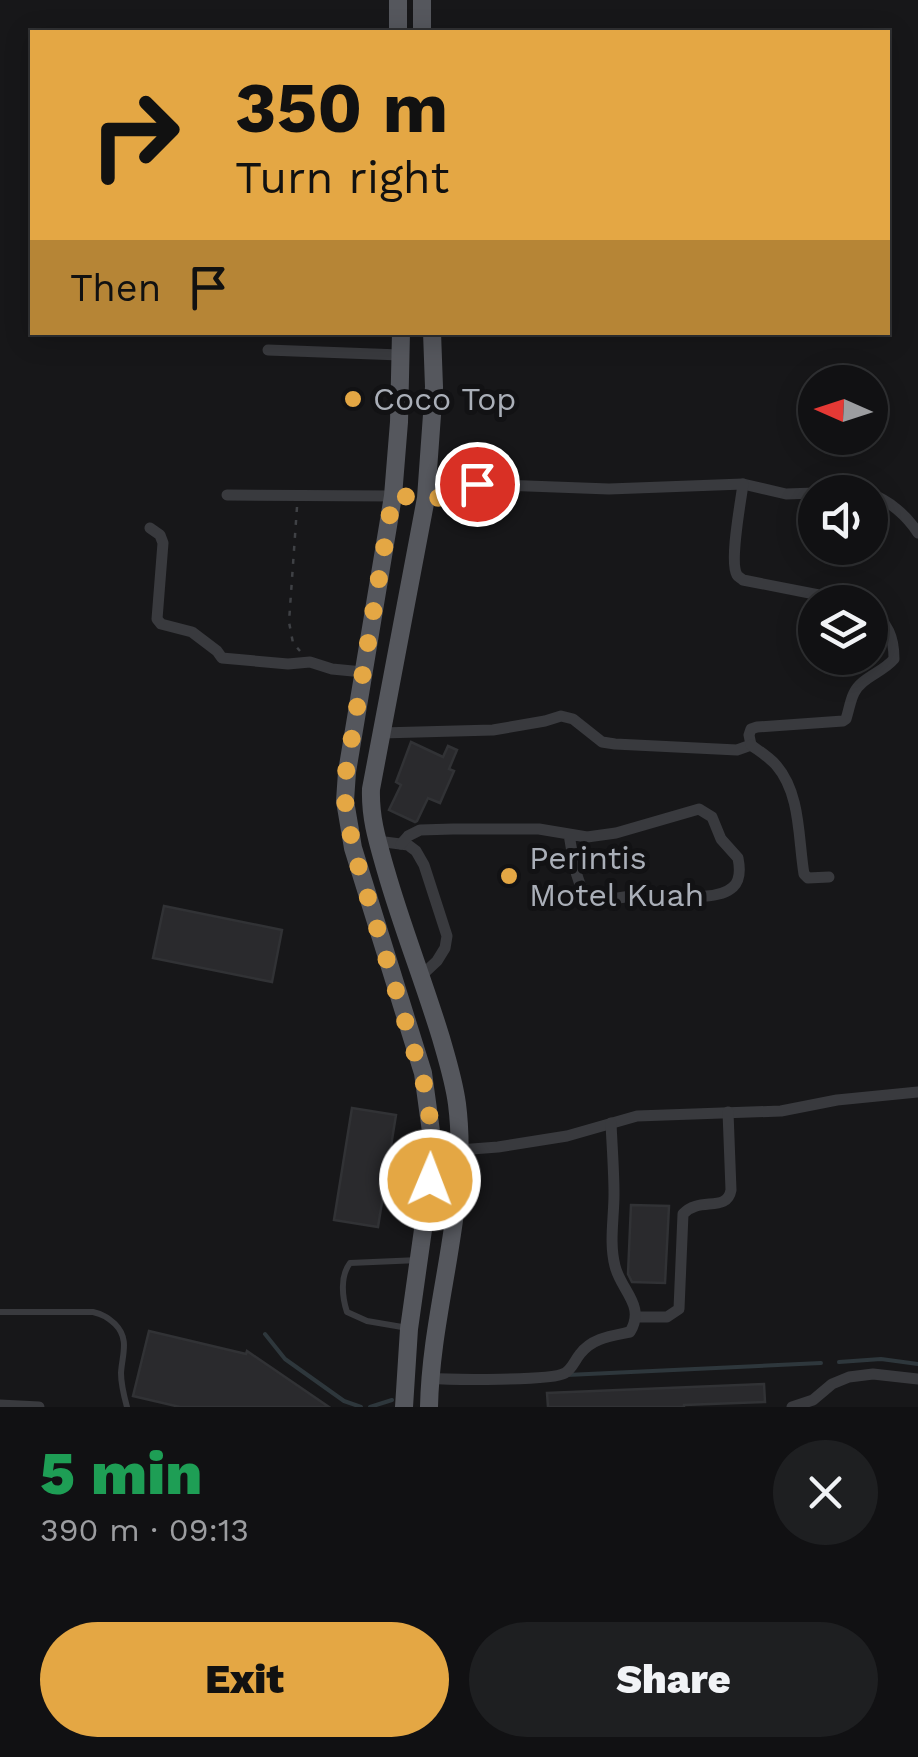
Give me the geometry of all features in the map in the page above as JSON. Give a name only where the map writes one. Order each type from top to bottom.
[{"type":"main road","points":[[398,0],[398,30]]},
{"type":"main road","points":[[422,0],[422,30]]},
{"type":"main road","points":[[401,335],[393,496],[346,772],[345,801],[353,848],[427,1094],[432,1139],[409,1328],[404,1407]]},
{"type":"main road","points":[[429,1407],[454,1222],[459,1150],[457,1100],[372,824],[371,790],[426,498],[434,388],[432,335]]},
{"type":"main road","points":[[393,496],[426,498]]},
{"type":"street","points":[[268,350],[400,355]]},
{"type":"street","points":[[426,498],[444,498],[463,485],[477,484],[609,488],[743,484],[798,494]]},
{"type":"street","points":[[743,484],[736,536],[738,577],[798,591]]},
{"type":"street","points":[[227,496],[393,496]]},
{"type":"street","points":[[888,503],[916,525]]},
{"type":"street","points":[[150,528],[163,543],[157,618],[161,624],[192,632],[222,658],[310,662],[363,672]]},
{"type":"street","points":[[888,630],[894,642],[894,659],[888,667]]},
{"type":"street","points":[[829,876],[808,878],[804,874],[790,790],[774,762],[751,745],[749,736],[756,727],[843,721],[856,689],[874,675]]},
{"type":"street","points":[[381,733],[493,730],[561,716],[573,719],[602,742],[614,744],[738,750],[751,745]]},
{"type":"street","points":[[401,844],[420,830],[539,828],[587,837],[616,834],[699,809],[712,817],[721,840],[738,858],[738,879],[723,893],[702,896],[589,896],[582,890],[577,875],[570,835]]},
{"type":"street","points":[[377,841],[408,845],[424,865],[447,936],[446,948],[421,976]]},
{"type":"street","points":[[459,1150],[549,1139],[637,1116],[781,1111],[836,1100],[918,1092]]},
{"type":"street","points":[[636,1317],[668,1316],[679,1310],[684,1214],[694,1205],[726,1202],[730,1198],[728,1112]]},
{"type":"street","points":[[430,1378],[552,1377],[564,1374],[584,1348],[601,1338],[630,1332],[636,1317],[614,1258],[611,1122]]},
{"type":"street","points":[[792,1407],[814,1400],[832,1384],[850,1377],[873,1374],[918,1380]]},
{"type":"street","points":[[0,1406],[39,1407]]},
{"type":"lane","points":[[409,1328],[367,1321],[347,1312],[344,1278],[350,1264],[420,1260]]},
{"type":"lane","points":[[0,1312],[102,1314],[122,1331],[125,1344],[121,1374],[127,1407]]},
{"type":"path","points":[[298,496],[289,622],[294,644],[310,662]]},
{"type":"building","points":[[411,742],[443,757],[448,746],[457,750],[449,769],[454,771],[440,803],[428,798],[415,822],[389,810],[401,785],[396,782]]},
{"type":"building","points":[[164,906],[282,930],[272,982],[153,958]]},
{"type":"building","points":[[352,1108],[396,1115],[378,1227],[334,1220]]},
{"type":"building","points":[[631,1205],[669,1206],[665,1283],[632,1282],[628,1274]]},
{"type":"building","points":[[149,1331],[246,1354],[247,1351],[329,1407],[180,1407],[133,1396]]},
{"type":"building","points":[[764,1384],[765,1402],[684,1407],[548,1407],[547,1393]]},
{"type":"waterway","points":[[265,1334],[285,1359],[344,1401],[361,1407]]},
{"type":"waterway","points":[[839,1362],[881,1359],[918,1364]]},
{"type":"waterway","points":[[567,1375],[821,1363]]},
{"type":"waterway","points":[[370,1407],[392,1400]]},
{"type":"place","name":"Coco Top","points":[[353,399]]},
{"type":"place","name":"Perintis Motel Kuah","points":[[509,876]]},
{"type":"route","points":[[430,1180],[432,1139],[423,1073],[353,848],[345,801],[346,772],[393,496],[444,498],[463,485],[477,484]]}]
